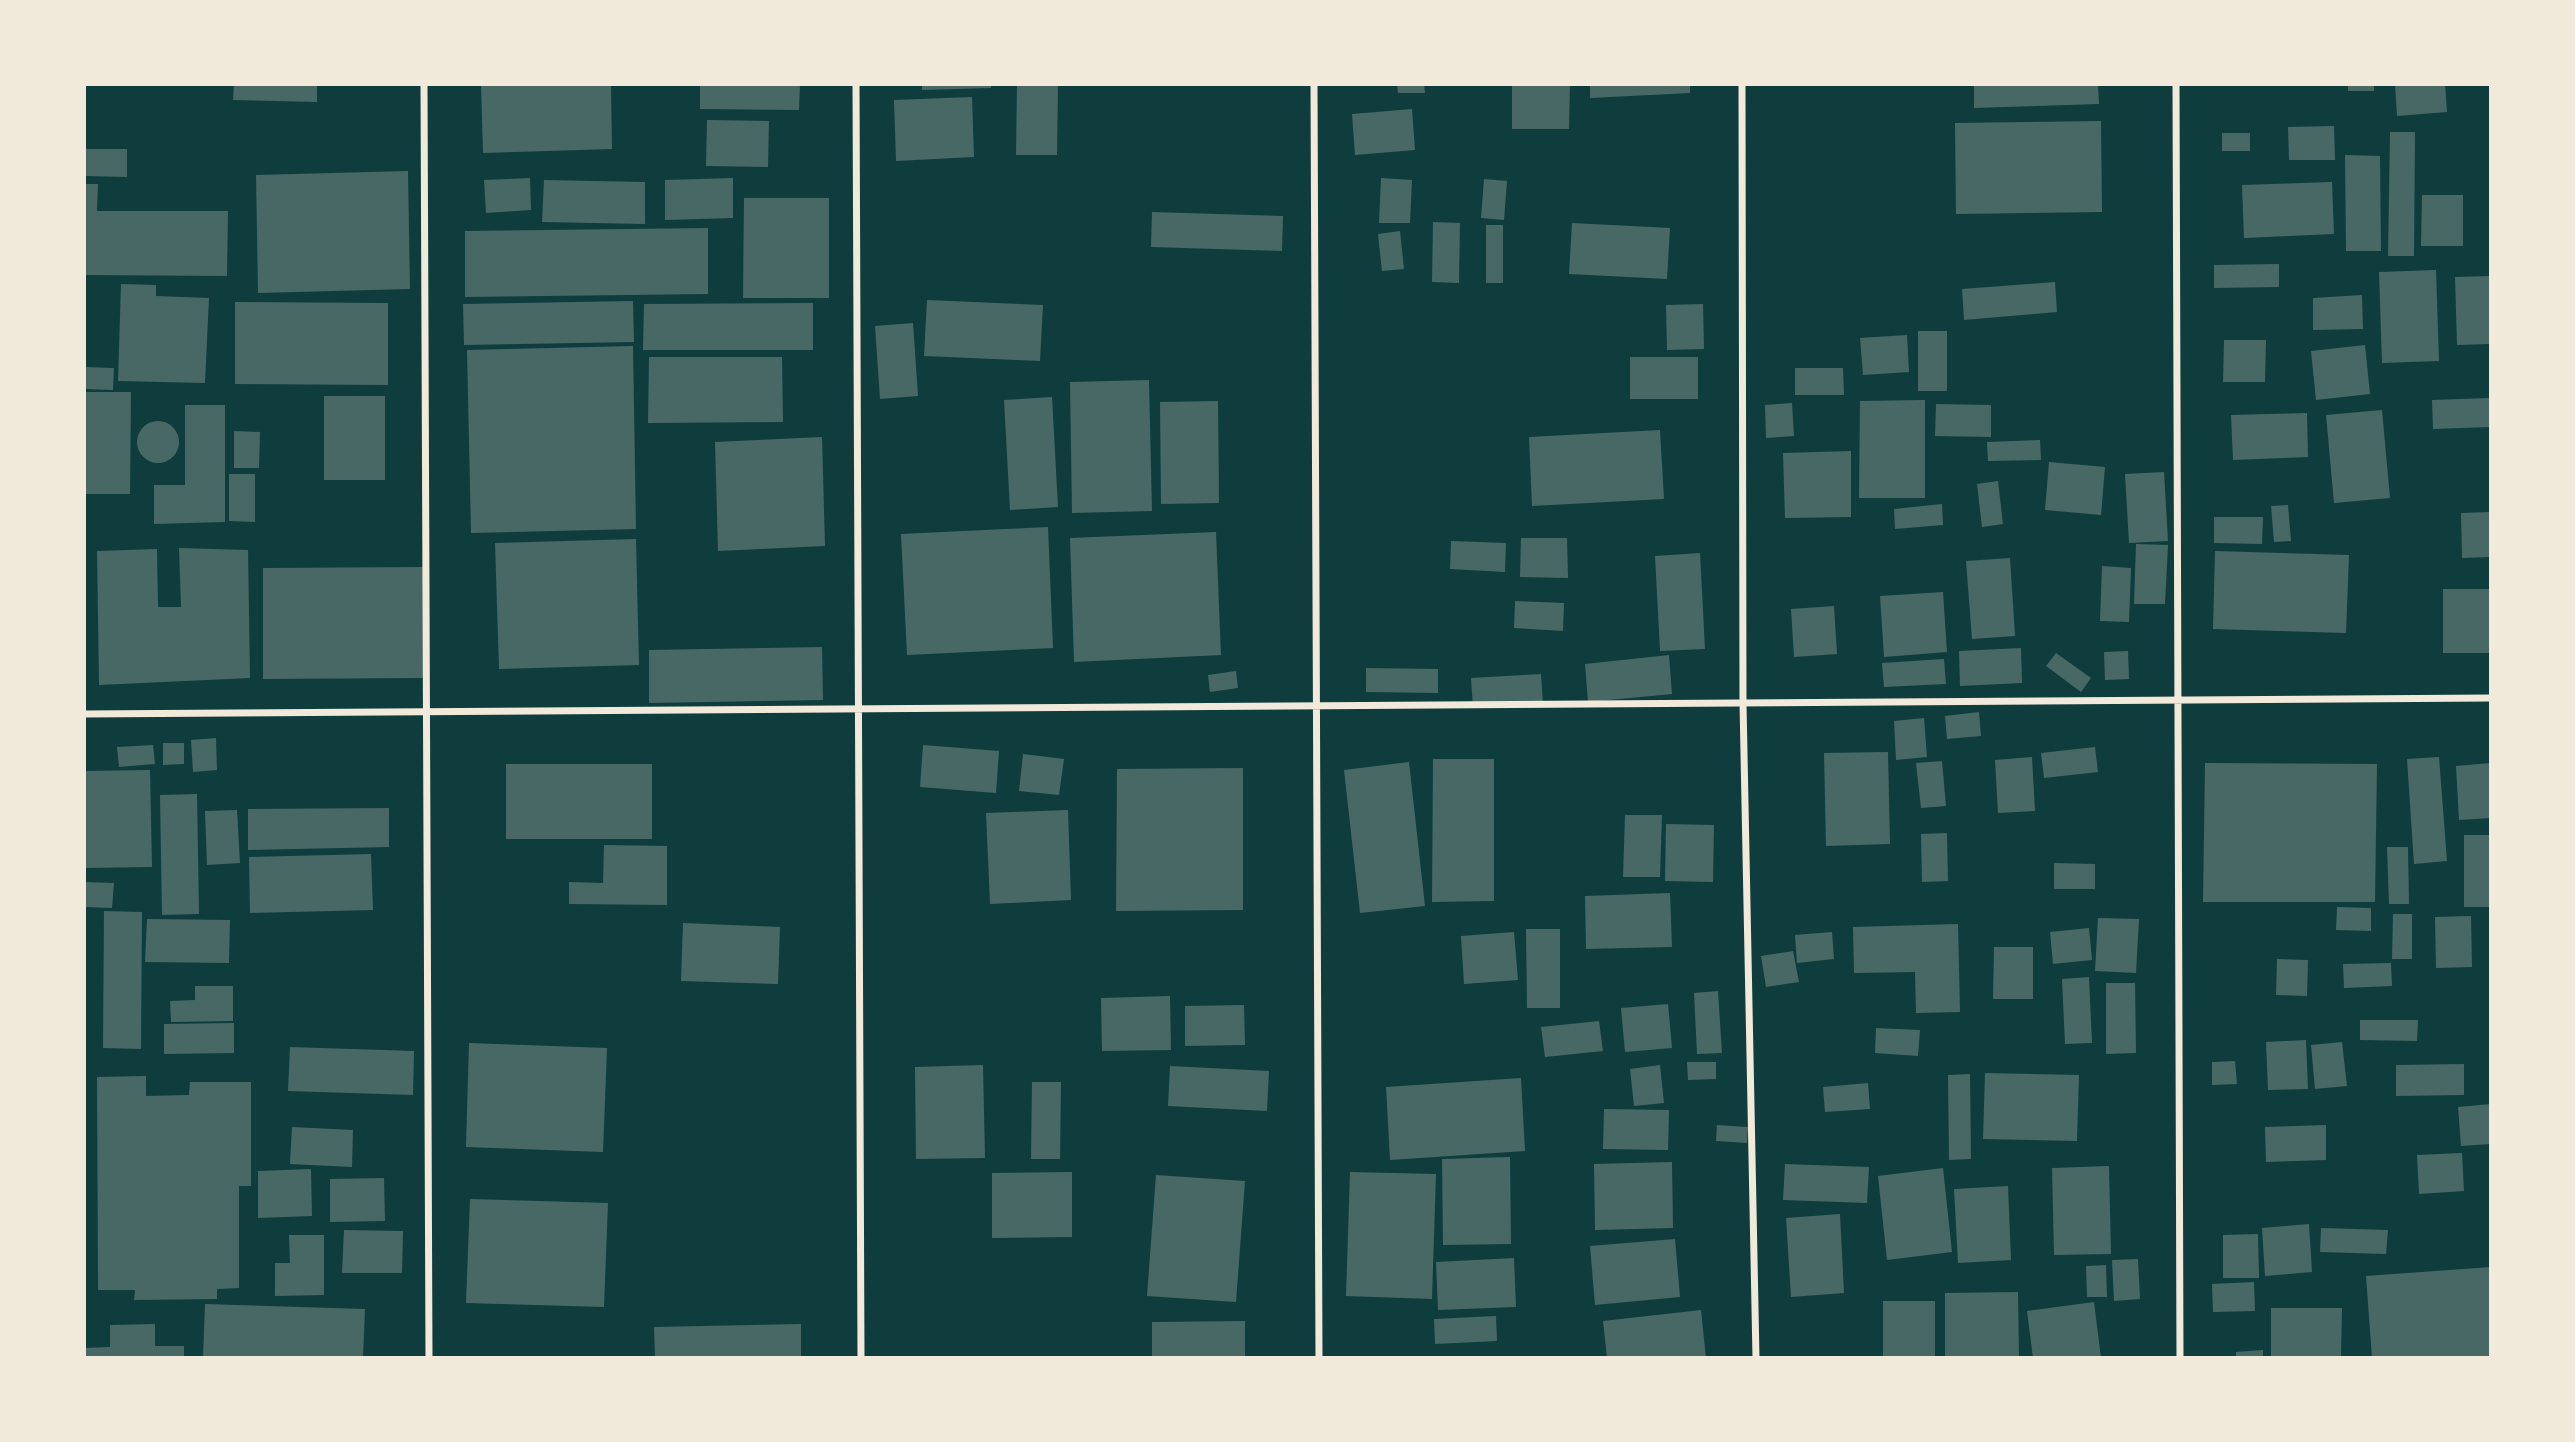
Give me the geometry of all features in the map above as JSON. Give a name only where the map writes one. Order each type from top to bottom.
[{"type":"street","points":[[424,84],[429,1358]]},
{"type":"street","points":[[856,84],[860,1358]]},
{"type":"street","points":[[1314,84],[1320,1358]]},
{"type":"street","points":[[1742,84],[1743,704],[1756,1358]]},
{"type":"street","points":[[2176,84],[2180,1358]]},
{"type":"street","points":[[84,714],[2491,698]]},
{"type":"building","points":[[234,84],[317,84],[317,102],[233,100]]},
{"type":"building","points":[[481,84],[611,84],[612,149],[483,153]]},
{"type":"building","points":[[700,84],[800,84],[799,110],[700,109]]},
{"type":"building","points":[[922,84],[991,84],[991,88],[922,90]]},
{"type":"building","points":[[1017,84],[1058,84],[1057,155],[1016,155]]},
{"type":"building","points":[[1397,84],[1424,84],[1425,93],[1398,93]]},
{"type":"building","points":[[1512,84],[1570,84],[1569,129],[1512,129]]},
{"type":"building","points":[[1590,84],[1690,84],[1690,93],[1590,98]]},
{"type":"building","points":[[1974,84],[2098,84],[2099,104],[1974,108]]},
{"type":"building","points":[[2348,84],[2374,84],[2374,91],[2348,91]]},
{"type":"building","points":[[2395,84],[2445,84],[2447,112],[2397,116]]},
{"type":"building","points":[[972,97],[974,157],[896,161],[894,100]]},
{"type":"building","points":[[1412,109],[1415,150],[1355,155],[1352,114]]},
{"type":"building","points":[[707,120],[769,121],[768,167],[706,166]]},
{"type":"building","points":[[2101,121],[2102,212],[1956,214],[1955,123]]},
{"type":"building","points":[[2334,126],[2335,160],[2289,160],[2288,127]]},
{"type":"building","points":[[2390,132],[2415,132],[2414,256],[2388,256]]},
{"type":"building","points":[[2222,133],[2250,133],[2250,151],[2222,151]]},
{"type":"building","points":[[84,149],[127,149],[127,177],[84,176]]},
{"type":"building","points":[[2345,155],[2380,156],[2381,251],[2346,251]]},
{"type":"building","points":[[408,171],[410,289],[258,293],[256,175]]},
{"type":"building","points":[[530,178],[531,210],[486,213],[484,180]]},
{"type":"building","points":[[733,178],[733,218],[665,220],[665,180]]},
{"type":"building","points":[[1381,178],[1412,180],[1410,223],[1379,223]]},
{"type":"building","points":[[1484,179],[1507,181],[1504,220],[1481,218]]},
{"type":"building","points":[[544,180],[645,182],[645,224],[542,222]]},
{"type":"building","points":[[2332,182],[2334,234],[2244,238],[2242,185]]},
{"type":"building","points":[[84,184],[98,184],[97,211],[228,211],[227,276],[84,275]]},
{"type":"building","points":[[2422,195],[2463,195],[2463,246],[2421,246]]},
{"type":"building","points":[[744,198],[829,198],[829,298],[743,298]]},
{"type":"building","points":[[1152,212],[1283,216],[1282,251],[1151,247]]},
{"type":"building","points":[[1433,222],[1460,223],[1459,283],[1432,282]]},
{"type":"building","points":[[1572,223],[1670,228],[1667,279],[1569,274]]},
{"type":"building","points":[[1486,225],[1503,225],[1503,283],[1486,283]]},
{"type":"building","points":[[708,228],[708,294],[465,297],[465,231]]},
{"type":"building","points":[[1400,231],[1404,269],[1382,271],[1378,234]]},
{"type":"building","points":[[2279,264],[2279,287],[2214,288],[2214,265]]},
{"type":"building","points":[[2436,270],[2439,361],[2382,363],[2379,272]]},
{"type":"building","points":[[2491,276],[2491,344],[2457,345],[2455,277]]},
{"type":"building","points":[[2055,282],[2057,312],[1964,320],[1962,289]]},
{"type":"building","points":[[121,284],[156,285],[156,296],[209,298],[205,383],[118,381]]},
{"type":"building","points":[[2362,295],[2363,329],[2313,330],[2313,298]]},
{"type":"building","points":[[927,300],[1043,305],[1040,361],[924,356]]},
{"type":"building","points":[[633,301],[634,342],[464,345],[463,304]]},
{"type":"building","points":[[235,302],[388,303],[388,385],[235,384]]},
{"type":"building","points":[[813,303],[813,350],[643,350],[644,304]]},
{"type":"building","points":[[1703,304],[1704,349],[1667,350],[1666,305]]},
{"type":"building","points":[[913,323],[918,396],[880,399],[875,326]]},
{"type":"building","points":[[1918,331],[1947,331],[1947,391],[1918,391]]},
{"type":"building","points":[[1907,335],[1909,372],[1863,375],[1860,338]]},
{"type":"building","points":[[2224,340],[2266,340],[2265,382],[2223,382]]},
{"type":"building","points":[[2365,345],[2370,394],[2316,400],[2311,351]]},
{"type":"building","points":[[633,346],[636,529],[471,533],[467,350]]},
{"type":"building","points":[[649,357],[782,357],[783,422],[648,423]]},
{"type":"building","points":[[1630,357],[1698,357],[1698,399],[1630,399]]},
{"type":"building","points":[[84,367],[114,368],[113,390],[84,389]]},
{"type":"building","points":[[1795,368],[1843,368],[1844,395],[1795,395]]},
{"type":"building","points":[[1149,380],[1152,511],[1072,513],[1070,382]]},
{"type":"building","points":[[84,392],[131,392],[130,494],[84,494]]},
{"type":"building","points":[[324,396],[385,396],[385,480],[324,480]]},
{"type":"building","points":[[1052,397],[1058,507],[1010,510],[1004,400]]},
{"type":"building","points":[[2489,398],[2490,427],[2433,429],[2432,400]]},
{"type":"building","points":[[1925,400],[1925,498],[1859,498],[1860,401]]},
{"type":"building","points":[[1218,401],[1219,503],[1161,504],[1160,402]]},
{"type":"building","points":[[1792,403],[1794,436],[1766,438],[1765,405]]},
{"type":"building","points":[[1936,404],[1991,405],[1991,437],[1935,436]]},
{"type":"building","points":[[185,405],[225,405],[225,522],[154,524],[154,485],[185,485]]},
{"type":"building","points":[[2382,410],[2390,498],[2334,503],[2326,415]]},
{"type":"building","points":[[2307,413],[2308,457],[2233,460],[2231,415]]},
{"type":"building","points":[[158,421],[173,427],[179,442],[173,457],[158,463],[143,457],[137,442],[143,427]]},
{"type":"building","points":[[1660,430],[1664,499],[1532,506],[1529,437]]},
{"type":"building","points":[[234,431],[260,432],[259,468],[234,468]]},
{"type":"building","points":[[822,437],[825,546],[718,551],[715,442]]},
{"type":"building","points":[[2040,440],[2041,460],[1988,461],[1987,442]]},
{"type":"building","points":[[1851,451],[1851,517],[1785,518],[1783,453]]},
{"type":"building","points":[[2049,462],[2105,467],[2101,515],[2045,510]]},
{"type":"building","points":[[2164,472],[2168,541],[2129,543],[2125,474]]},
{"type":"building","points":[[229,474],[255,474],[255,522],[229,521]]},
{"type":"building","points":[[1998,481],[2003,524],[1982,527],[1977,484]]},
{"type":"building","points":[[1942,504],[1943,525],[1895,529],[1894,509]]},
{"type":"building","points":[[2288,505],[2291,541],[2274,542],[2271,506]]},
{"type":"building","points":[[2491,512],[2491,557],[2462,558],[2461,513]]},
{"type":"building","points":[[2214,517],[2263,517],[2262,544],[2214,543]]},
{"type":"building","points":[[1048,527],[1053,648],[907,655],[901,534]]},
{"type":"building","points":[[1216,532],[1221,655],[1074,662],[1070,538]]},
{"type":"building","points":[[1521,538],[1567,538],[1568,578],[1520,577]]},
{"type":"building","points":[[636,539],[639,665],[499,669],[495,543]]},
{"type":"building","points":[[1451,541],[1506,543],[1505,572],[1450,569]]},
{"type":"building","points":[[2136,544],[2168,545],[2165,604],[2134,604]]},
{"type":"building","points":[[179,548],[248,550],[250,678],[99,685],[97,551],[157,549],[158,607],[181,607]]},
{"type":"building","points":[[2215,551],[2349,555],[2346,633],[2213,629]]},
{"type":"building","points":[[1700,553],[1705,649],[1660,651],[1655,556]]},
{"type":"building","points":[[2010,558],[2015,636],[1972,639],[1966,561]]},
{"type":"building","points":[[2102,566],[2131,568],[2129,622],[2100,621]]},
{"type":"building","points":[[423,567],[423,678],[263,679],[263,568]]},
{"type":"building","points":[[2443,589],[2491,589],[2491,653],[2443,653]]},
{"type":"building","points":[[1943,592],[1947,652],[1884,657],[1880,596]]},
{"type":"building","points":[[1515,601],[1564,603],[1563,631],[1514,628]]},
{"type":"building","points":[[1834,606],[1837,654],[1794,657],[1791,609]]},
{"type":"building","points":[[822,647],[823,700],[649,703],[649,650]]},
{"type":"building","points":[[2021,648],[2022,683],[1960,686],[1959,651]]},
{"type":"building","points":[[2128,651],[2129,679],[2105,680],[2104,652]]},
{"type":"building","points":[[2056,653],[2091,678],[2081,692],[2046,666]]},
{"type":"building","points":[[1669,655],[1672,694],[1588,702],[1585,664]]},
{"type":"building","points":[[1944,659],[1946,684],[1884,687],[1882,663]]},
{"type":"building","points":[[1366,668],[1438,669],[1438,693],[1366,692]]},
{"type":"building","points":[[1236,671],[1238,688],[1210,692],[1208,675]]},
{"type":"building","points":[[1541,674],[1543,705],[1473,708],[1471,678]]},
{"type":"building","points":[[1979,712],[1981,736],[1947,739],[1945,716]]},
{"type":"building","points":[[1924,718],[1927,757],[1896,760],[1894,721]]},
{"type":"building","points":[[216,738],[217,770],[193,772],[191,740]]},
{"type":"building","points":[[163,743],[184,743],[184,764],[163,765]]},
{"type":"building","points":[[153,745],[155,764],[119,767],[117,747]]},
{"type":"building","points":[[923,745],[999,751],[996,793],[920,787]]},
{"type":"building","points":[[2095,747],[2098,772],[2044,778],[2041,753]]},
{"type":"building","points":[[1888,752],[1890,844],[1826,846],[1824,753]]},
{"type":"building","points":[[1023,754],[1064,759],[1059,795],[1019,791]]},
{"type":"building","points":[[2032,757],[2035,811],[1998,813],[1995,760]]},
{"type":"building","points":[[2439,757],[2447,861],[2414,864],[2407,759]]},
{"type":"building","points":[[1433,759],[1494,759],[1494,901],[1432,902]]},
{"type":"building","points":[[1942,761],[1946,806],[1921,808],[1916,763]]},
{"type":"building","points":[[1409,762],[1425,906],[1360,913],[1344,770]]},
{"type":"building","points":[[2205,763],[2377,764],[2375,902],[2203,902]]},
{"type":"building","points":[[2491,763],[2491,818],[2459,820],[2456,766]]},
{"type":"building","points":[[506,764],[652,764],[652,839],[506,839]]},
{"type":"building","points":[[1243,768],[1243,910],[1116,911],[1117,769]]},
{"type":"building","points":[[150,770],[152,867],[84,868],[84,771]]},
{"type":"building","points":[[197,794],[199,914],[162,915],[160,795]]},
{"type":"building","points":[[389,808],[389,847],[248,850],[248,809]]},
{"type":"building","points":[[237,810],[240,863],[207,865],[205,811]]},
{"type":"building","points":[[1068,810],[1071,900],[990,904],[986,813]]},
{"type":"building","points":[[1625,815],[1662,815],[1660,877],[1623,877]]},
{"type":"building","points":[[1666,824],[1714,825],[1713,882],[1665,881]]},
{"type":"building","points":[[1947,833],[1948,881],[1922,882],[1921,834]]},
{"type":"building","points":[[2464,835],[2491,835],[2491,907],[2464,907]]},
{"type":"building","points":[[604,845],[667,846],[667,905],[569,904],[569,882],[603,883]]},
{"type":"building","points":[[2387,847],[2408,847],[2409,904],[2389,904]]},
{"type":"building","points":[[371,854],[373,910],[250,913],[249,857]]},
{"type":"building","points":[[2054,863],[2095,864],[2095,889],[2054,889]]},
{"type":"building","points":[[84,882],[114,883],[112,908],[84,907]]},
{"type":"building","points":[[1670,893],[1672,947],[1586,949],[1585,896]]},
{"type":"building","points":[[2337,907],[2371,908],[2371,931],[2336,930]]},
{"type":"building","points":[[104,911],[142,912],[141,1049],[103,1048]]},
{"type":"building","points":[[2393,914],[2412,914],[2412,959],[2392,959]]},
{"type":"building","points":[[2471,916],[2472,967],[2436,968],[2435,917]]},
{"type":"building","points":[[2098,918],[2139,919],[2136,973],[2095,971]]},
{"type":"building","points":[[147,919],[230,920],[229,963],[145,962]]},
{"type":"building","points":[[683,923],[780,927],[778,984],[681,981]]},
{"type":"building","points":[[1958,924],[1960,1012],[1916,1013],[1915,972],[1854,973],[1853,927]]},
{"type":"building","points":[[2089,928],[2092,960],[2053,964],[2050,932]]},
{"type":"building","points":[[1526,929],[1560,929],[1560,1008],[1527,1008]]},
{"type":"building","points":[[1514,932],[1518,980],[1464,984],[1461,936]]},
{"type":"building","points":[[1832,932],[1834,959],[1797,963],[1795,935]]},
{"type":"building","points":[[1994,947],[2033,947],[2033,999],[1993,999]]},
{"type":"building","points":[[1793,951],[1799,982],[1766,987],[1761,956]]},
{"type":"building","points":[[2277,959],[2308,960],[2307,996],[2276,995]]},
{"type":"building","points":[[2391,963],[2392,986],[2344,988],[2343,964]]},
{"type":"building","points":[[2089,977],[2092,1043],[2065,1044],[2062,979]]},
{"type":"building","points":[[2106,983],[2135,983],[2136,1053],[2106,1054]]},
{"type":"building","points":[[195,986],[233,986],[233,1021],[171,1022],[170,1001],[195,1000]]},
{"type":"building","points":[[1718,991],[1722,1053],[1697,1054],[1694,993]]},
{"type":"building","points":[[1170,996],[1171,1050],[1102,1051],[1101,998]]},
{"type":"building","points":[[1668,1004],[1672,1048],[1625,1052],[1621,1008]]},
{"type":"building","points":[[1244,1005],[1245,1045],[1185,1046],[1185,1006]]},
{"type":"building","points":[[2360,1020],[2418,1020],[2417,1041],[2360,1040]]},
{"type":"building","points":[[1599,1021],[1603,1051],[1545,1057],[1541,1027]]},
{"type":"building","points":[[234,1023],[234,1053],[164,1054],[164,1024]]},
{"type":"building","points":[[1876,1028],[1920,1030],[1918,1056],[1875,1053]]},
{"type":"building","points":[[2306,1040],[2308,1089],[2268,1090],[2266,1042]]},
{"type":"building","points":[[2342,1042],[2347,1086],[2315,1089],[2311,1045]]},
{"type":"building","points":[[469,1043],[607,1048],[603,1152],[466,1147]]},
{"type":"building","points":[[290,1047],[414,1051],[413,1095],[288,1091]]},
{"type":"building","points":[[2235,1061],[2237,1084],[2212,1085],[2212,1062]]},
{"type":"building","points":[[1687,1062],[1716,1062],[1716,1079],[1688,1080]]},
{"type":"building","points":[[2464,1064],[2464,1095],[2396,1096],[2396,1065]]},
{"type":"building","points":[[983,1065],[985,1158],[916,1159],[915,1067]]},
{"type":"building","points":[[1660,1065],[1664,1103],[1634,1106],[1630,1069]]},
{"type":"building","points":[[1170,1066],[1269,1071],[1267,1111],[1168,1106]]},
{"type":"building","points":[[1985,1073],[2079,1075],[2077,1141],[1983,1139]]},
{"type":"building","points":[[1970,1074],[1971,1159],[1949,1160],[1948,1075]]},
{"type":"building","points":[[146,1076],[146,1096],[189,1095],[190,1082],[251,1082],[251,1186],[239,1186],[239,1288],[217,1289],[217,1299],[134,1300],[135,1290],[98,1290],[97,1077]]},
{"type":"building","points":[[1521,1078],[1525,1151],[1390,1160],[1386,1087]]},
{"type":"building","points":[[1032,1082],[1061,1082],[1060,1159],[1031,1159]]},
{"type":"building","points":[[1868,1083],[1870,1109],[1825,1112],[1823,1087]]},
{"type":"building","points":[[2491,1104],[2491,1144],[2461,1146],[2458,1107]]},
{"type":"building","points":[[1604,1109],[1669,1110],[1668,1150],[1603,1149]]},
{"type":"building","points":[[1717,1125],[1748,1127],[1747,1143],[1716,1141]]},
{"type":"building","points":[[2326,1125],[2326,1160],[2266,1162],[2265,1127]]},
{"type":"building","points":[[292,1127],[353,1130],[352,1167],[290,1164]]},
{"type":"building","points":[[2462,1153],[2464,1191],[2419,1194],[2417,1155]]},
{"type":"building","points":[[1510,1157],[1511,1244],[1443,1245],[1442,1159]]},
{"type":"building","points":[[1672,1162],[1673,1228],[1595,1230],[1594,1164]]},
{"type":"building","points":[[1785,1164],[1869,1167],[1867,1203],[1783,1200]]},
{"type":"building","points":[[2109,1166],[2111,1254],[2054,1255],[2052,1168]]},
{"type":"building","points":[[1943,1168],[1952,1252],[1887,1260],[1878,1176]]},
{"type":"building","points":[[311,1169],[312,1216],[258,1218],[258,1171]]},
{"type":"building","points":[[1072,1172],[1072,1237],[992,1238],[992,1173]]},
{"type":"building","points":[[1350,1172],[1436,1174],[1432,1299],[1346,1296]]},
{"type":"building","points":[[1156,1175],[1245,1181],[1236,1302],[1147,1296]]},
{"type":"building","points":[[384,1178],[385,1221],[330,1222],[330,1179]]},
{"type":"building","points":[[2008,1186],[2011,1260],[1958,1263],[1954,1189]]},
{"type":"building","points":[[470,1199],[608,1203],[604,1307],[466,1303]]},
{"type":"building","points":[[1840,1214],[1844,1293],[1791,1297],[1786,1218]]},
{"type":"building","points":[[2309,1224],[2312,1272],[2265,1276],[2262,1228]]},
{"type":"building","points":[[2321,1228],[2388,1230],[2386,1254],[2320,1252]]},
{"type":"building","points":[[344,1230],[403,1231],[402,1273],[342,1273]]},
{"type":"building","points":[[2258,1234],[2259,1278],[2223,1278],[2223,1235]]},
{"type":"building","points":[[289,1235],[324,1235],[324,1295],[275,1296],[275,1263],[290,1263]]},
{"type":"building","points":[[1675,1239],[1680,1297],[1595,1305],[1590,1246]]},
{"type":"building","points":[[1514,1258],[1516,1307],[1438,1310],[1436,1262]]},
{"type":"building","points":[[2138,1259],[2140,1299],[2114,1301],[2112,1260]]},
{"type":"building","points":[[2106,1265],[2107,1297],[2087,1297],[2086,1266]]},
{"type":"building","points":[[2491,1267],[2491,1358],[2372,1358],[2366,1276]]},
{"type":"building","points":[[2254,1282],[2255,1311],[2213,1312],[2212,1284]]},
{"type":"building","points":[[2018,1292],[2019,1358],[1945,1358],[1945,1293]]},
{"type":"building","points":[[1883,1301],[1935,1301],[1935,1358],[1883,1358]]},
{"type":"building","points":[[2094,1302],[2101,1358],[2033,1358],[2027,1311]]},
{"type":"building","points":[[205,1304],[365,1309],[363,1358],[203,1358]]},
{"type":"building","points":[[2271,1308],[2342,1308],[2341,1358],[2271,1358]]},
{"type":"building","points":[[1701,1310],[1706,1358],[1607,1358],[1603,1321]]},
{"type":"building","points":[[1496,1316],[1497,1341],[1435,1344],[1434,1319]]},
{"type":"building","points":[[1245,1321],[1245,1358],[1152,1358],[1152,1322]]},
{"type":"building","points":[[155,1324],[155,1346],[184,1346],[184,1358],[84,1358],[84,1348],[110,1347],[110,1325]]},
{"type":"building","points":[[801,1324],[801,1358],[655,1358],[654,1327]]},
{"type":"building","points":[[2263,1350],[2263,1358],[2236,1358],[2236,1352]]}]
